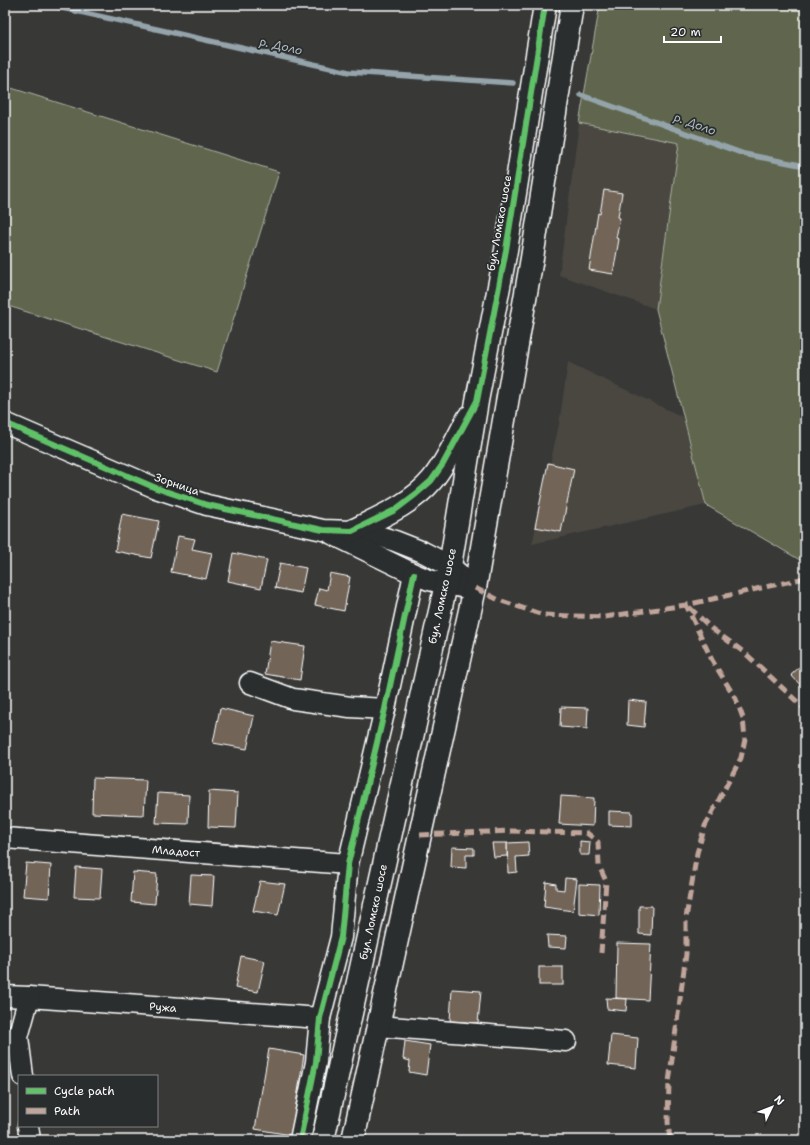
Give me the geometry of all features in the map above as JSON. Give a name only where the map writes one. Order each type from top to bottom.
[{"type":"main road","name":"бул. Ломско шосе","points":[[324,1140],[448,575],[477,402],[506,250],[545,5]]},
{"type":"main road","points":[[353,1140],[475,588],[532,258],[572,5]]},
{"type":"main road","points":[[352,531],[395,510],[431,481],[443,464],[477,402]]},
{"type":"street","name":"Зорница","points":[[5,423],[156,488],[207,505],[324,530],[352,531],[372,534],[394,541],[423,552],[448,575],[458,587],[475,588]]},
{"type":"street","name":"Зорница","points":[[324,530],[414,574],[448,575]]},
{"type":"street","points":[[300,1140],[316,1062],[320,1018],[341,937],[348,864],[385,708],[414,574]]},
{"type":"street","points":[[250,683],[293,698],[350,707],[385,708]]},
{"type":"street","name":"Младост","points":[[5,838],[348,864]]},
{"type":"street","name":"Ружа","points":[[5,996],[28,996],[320,1018]]},
{"type":"street","points":[[23,1075],[18,1037],[28,996]]},
{"type":"street","points":[[378,1026],[566,1042]]},
{"type":"street","points":[[28,1127],[30,1140]]},
{"type":"shaded area","points":[[579,123],[679,143],[656,309],[559,275]]},
{"type":"shaded area","points":[[568,362],[683,417],[706,505],[532,544],[559,424]]},
{"type":"green space","points":[[600,5],[805,5],[805,563],[706,505],[656,309],[679,143],[579,123]]},
{"type":"green space","points":[[5,86],[279,172],[217,372],[5,305]]},
{"type":"building","points":[[604,190],[622,193],[618,217],[620,218],[616,238],[619,239],[613,274],[589,270],[598,213],[600,214]]},
{"type":"building","points":[[548,463],[574,469],[561,532],[535,527]]},
{"type":"building","points":[[122,514],[159,521],[151,558],[115,551]]},
{"type":"building","points":[[178,536],[195,539],[192,549],[212,553],[206,579],[171,572]]},
{"type":"building","points":[[233,553],[267,560],[261,588],[228,581]]},
{"type":"building","points":[[280,563],[306,568],[301,593],[275,588]]},
{"type":"building","points":[[330,573],[350,577],[344,611],[315,605],[319,588],[327,590]]},
{"type":"building","points":[[270,641],[305,646],[300,680],[265,674]]},
{"type":"building","points":[[804,663],[805,664],[805,690],[791,675]]},
{"type":"building","points":[[628,700],[646,702],[644,727],[627,725]]},
{"type":"building","points":[[561,707],[588,708],[587,729],[560,727]]},
{"type":"building","points":[[220,708],[254,716],[247,749],[213,743]]},
{"type":"building","points":[[93,778],[146,780],[144,815],[92,813]]},
{"type":"building","points":[[209,791],[238,793],[236,828],[208,827]]},
{"type":"building","points":[[158,793],[189,795],[188,824],[156,823]]},
{"type":"building","points":[[561,796],[594,798],[593,826],[559,824]]},
{"type":"building","points":[[609,811],[632,812],[632,826],[609,825]]},
{"type":"building","points":[[580,841],[590,842],[589,855],[580,855]]},
{"type":"building","points":[[528,842],[529,856],[516,857],[517,872],[508,873],[507,843]]},
{"type":"building","points":[[492,843],[507,843],[507,856],[494,857]]},
{"type":"building","points":[[452,847],[474,848],[474,855],[466,855],[466,868],[451,867]]},
{"type":"building","points":[[26,863],[51,865],[49,898],[23,896]]},
{"type":"building","points":[[76,867],[102,869],[100,898],[74,897]]},
{"type":"building","points":[[133,872],[157,874],[155,904],[131,902]]},
{"type":"building","points":[[191,875],[214,876],[212,906],[189,904]]},
{"type":"building","points":[[565,878],[577,879],[573,911],[544,907],[546,882],[556,884],[556,889],[564,890]]},
{"type":"building","points":[[260,881],[285,884],[278,915],[253,911]]},
{"type":"building","points":[[579,884],[600,885],[599,915],[579,913]]},
{"type":"building","points":[[639,906],[652,906],[651,935],[639,934]]},
{"type":"building","points":[[547,935],[567,936],[566,948],[548,947]]},
{"type":"building","points":[[617,943],[651,944],[648,1000],[616,998]]},
{"type":"building","points":[[241,956],[265,961],[258,992],[235,988]]},
{"type":"building","points":[[539,967],[563,967],[563,985],[539,985]]},
{"type":"building","points":[[452,989],[481,991],[478,1023],[450,1021]]},
{"type":"building","points":[[606,998],[627,999],[626,1011],[607,1009]]},
{"type":"building","points":[[611,1035],[638,1038],[636,1068],[608,1065]]},
{"type":"building","points":[[405,1041],[430,1045],[426,1075],[409,1072],[410,1061],[403,1059]]},
{"type":"building","points":[[269,1049],[304,1055],[291,1135],[255,1129]]},
{"type":"waterway","name":"р. Доло","points":[[49,5],[349,72],[513,83]]},
{"type":"waterway","name":"р. Доло","points":[[581,95],[744,154],[805,166]]},
{"type":"marked path","points":[[475,588],[499,600],[543,615],[604,617],[686,605],[805,578]]},
{"type":"marked path","points":[[670,1140],[668,1122],[669,1082],[686,954],[686,918],[697,853],[705,826],[741,758],[745,739],[743,718],[736,699],[712,660],[686,605]]},
{"type":"marked path","points":[[689,607],[712,629],[745,653],[805,709]]},
{"type":"marked path","points":[[420,835],[511,831],[587,833],[598,842],[599,866],[606,881],[601,953]]},
{"type":"cycle path","points":[[5,423],[156,488],[207,505],[323,530],[352,531],[395,510],[416,494],[431,481],[443,464],[477,401],[506,250],[545,5]]},
{"type":"cycle path","points":[[300,1140],[316,1062],[320,1018],[341,937],[348,864],[385,709],[414,574]]}]
